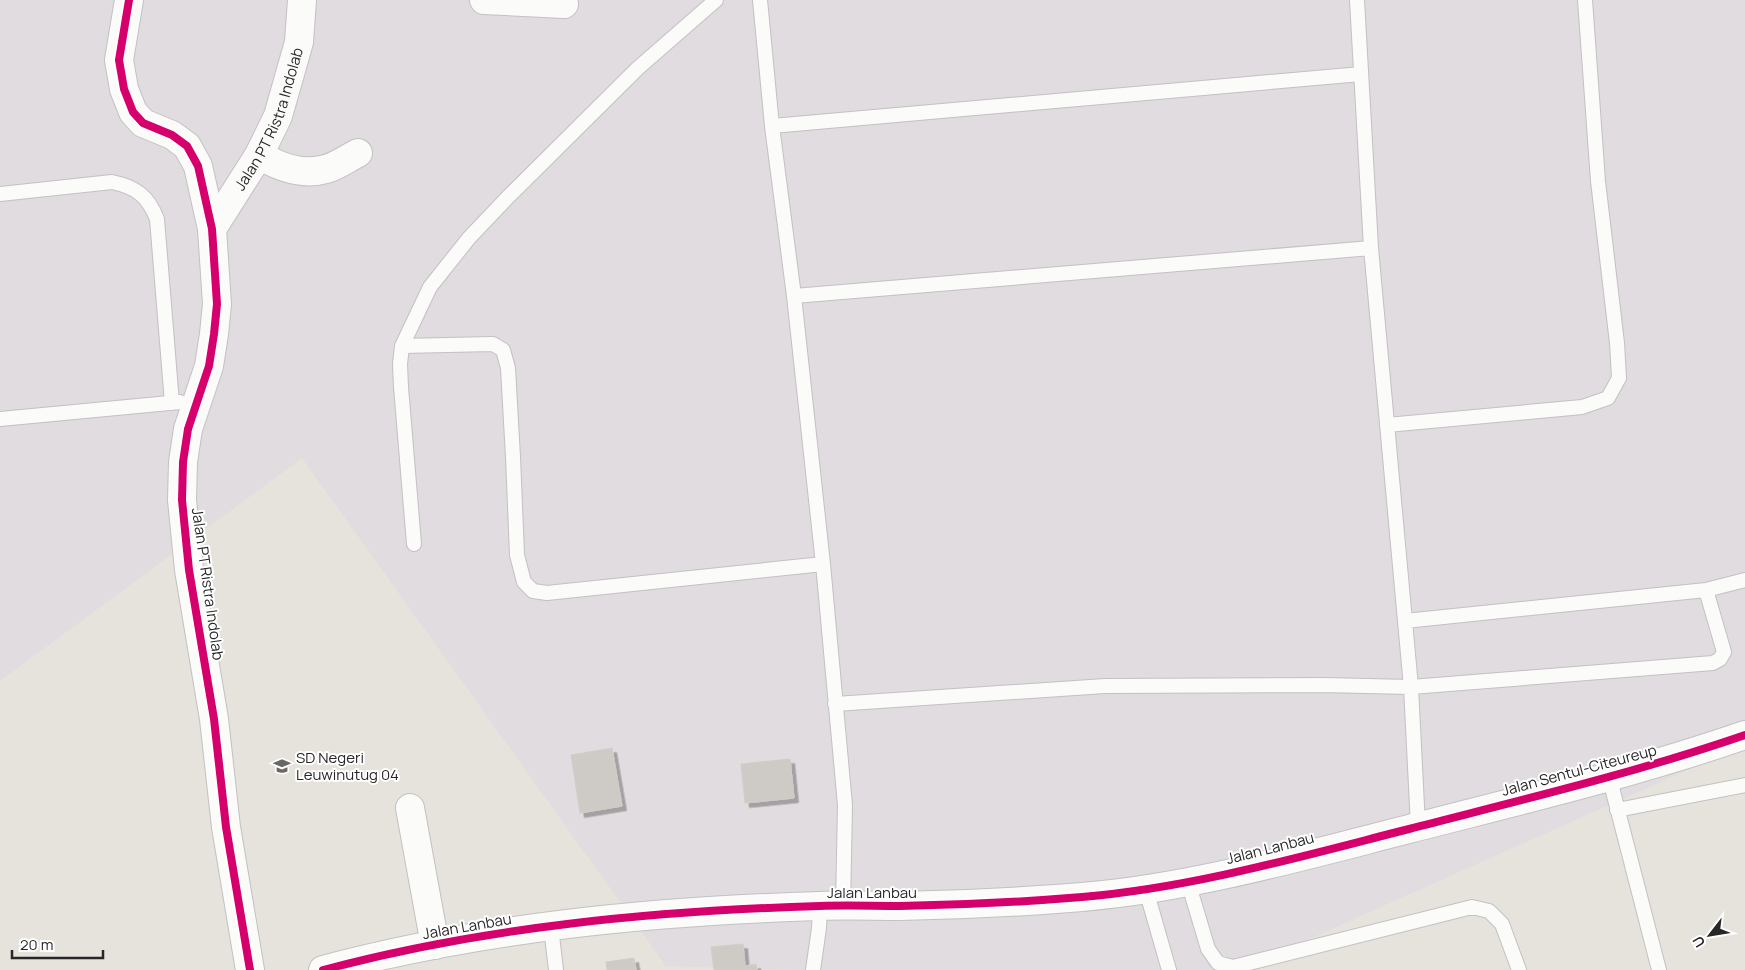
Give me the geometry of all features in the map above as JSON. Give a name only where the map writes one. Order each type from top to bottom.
[{"type":"street","name":"Jalan PT Ristra Indolab","points":[[129,0],[119,60],[124,89],[133,112],[143,123],[172,135],[187,146],[198,166],[212,230],[217,304],[214,334],[209,366],[185,402],[188,429],[183,462],[182,500],[188,561],[214,719],[226,827],[250,970]]},
{"type":"street","name":"Jalan PT Ristra Indolab","points":[[212,230],[259,155],[278,116],[299,42],[302,0]]},
{"type":"street","points":[[484,0],[564,4]]},
{"type":"street","points":[[259,155],[270,162],[291,170],[308,172],[328,169],[358,153]]},
{"type":"street","name":"Jalan Sentul-Citeureup","points":[[1418,826],[1685,756],[1745,735]]},
{"type":"street","points":[[410,808],[435,945]]},
{"type":"street","name":"Jalan Lanbau","points":[[323,970],[368,958],[468,939],[551,927],[694,913],[832,906],[946,905],[1083,897],[1146,890],[1188,882],[1418,826]]},
{"type":"lane","points":[[414,544],[400,364],[402,346],[430,287],[469,238],[508,197],[638,68],[716,0]]},
{"type":"lane","points":[[760,0],[772,126],[794,296],[823,564],[845,806],[844,870],[832,906],[819,928],[813,970]]},
{"type":"lane","points":[[1357,0],[1371,248],[1406,621],[1418,826]]},
{"type":"lane","points":[[1387,425],[1582,407],[1608,398],[1619,378],[1617,343],[1598,181],[1585,0]]},
{"type":"lane","points":[[772,126],[1362,74]]},
{"type":"lane","points":[[0,194],[112,182],[126,185],[143,195],[152,207],[157,219],[185,402],[0,419]]},
{"type":"lane","points":[[794,296],[1371,248]]},
{"type":"lane","points":[[402,346],[464,343],[494,344],[503,350],[508,368],[517,554],[524,582],[534,591],[547,593],[823,564]]},
{"type":"lane","points":[[1406,621],[1706,590],[1745,580]]},
{"type":"lane","points":[[835,704],[1105,686],[1323,685],[1411,687],[1713,663],[1720,659],[1724,652],[1706,590]]},
{"type":"lane","points":[[1609,776],[1616,810],[1660,970]]},
{"type":"lane","points":[[1616,810],[1745,785]]},
{"type":"lane","points":[[1188,882],[1208,949],[1218,963],[1233,967],[1472,907],[1489,911],[1502,924],[1519,970]]},
{"type":"lane","points":[[1146,890],[1169,970]]},
{"type":"lane","points":[[551,927],[556,970]]},
{"type":"shaded area","points":[[0,0],[1745,0],[1745,744],[1240,970],[790,970],[666,966],[302,458],[0,681]]},
{"type":"building","points":[[612,748],[622,806],[580,813],[571,755]]},
{"type":"building","points":[[790,759],[794,798],[745,803],[741,764]]},
{"type":"building","points":[[743,944],[745,966],[756,964],[757,970],[714,970],[711,947]]},
{"type":"building","points":[[634,958],[636,970],[607,970],[606,962]]},
{"type":"cycle path","points":[[129,0],[119,60],[124,89],[133,112],[143,123],[172,135],[187,146],[198,166],[212,229],[217,304],[214,334],[209,366],[188,429],[183,462],[182,500],[189,570],[214,719],[226,827],[250,970]]},
{"type":"cycle path","points":[[323,970],[384,955],[507,932],[632,917],[757,908],[923,906],[1013,902],[1123,893],[1205,879],[1288,860],[1536,797],[1662,762],[1745,735]]},
{"type":"place","name":"SD Negeri Leuwinutug 04","points":[[282,766]]}]
